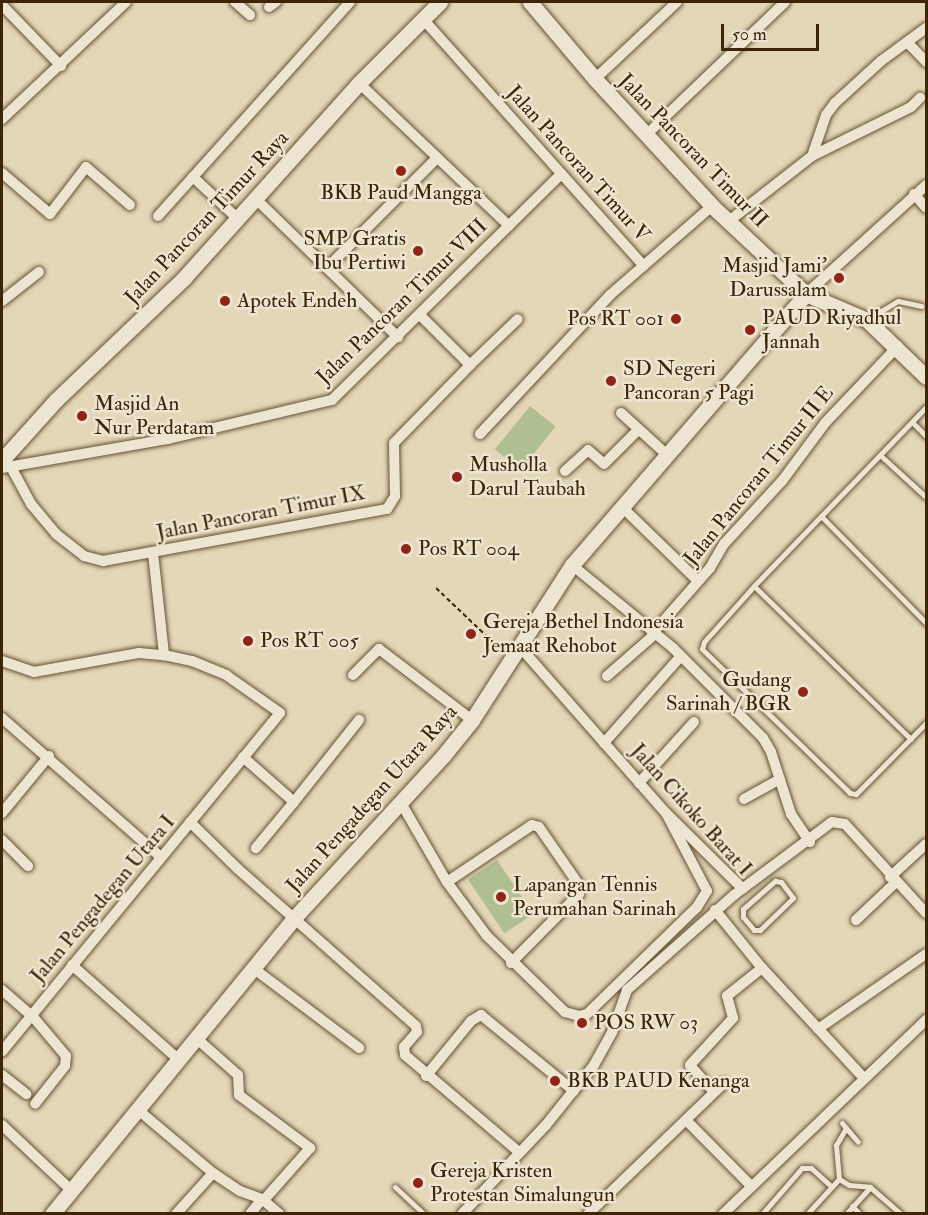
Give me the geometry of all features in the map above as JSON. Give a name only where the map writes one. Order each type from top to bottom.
[{"type":"street","points":[[2,119],[61,66],[126,2]]},
{"type":"street","points":[[235,2],[250,15]]},
{"type":"street","points":[[158,216],[350,2]]},
{"type":"street","name":"Jalan Pancoran Timur Raya","points":[[5,465],[56,400],[157,306],[257,200],[359,82],[440,2]]},
{"type":"street","name":"Jalan Pancoran Timur II","points":[[530,2],[595,79],[712,206],[807,294],[867,320],[898,346],[927,377]]},
{"type":"street","points":[[595,79],[677,2]]},
{"type":"street","points":[[646,135],[786,2]]},
{"type":"street","points":[[2,5],[61,66]]},
{"type":"street","name":"Jalan Pancoran Timur V","points":[[423,19],[644,266],[712,206]]},
{"type":"street","points":[[812,156],[826,116],[835,103],[927,28]]},
{"type":"street","points":[[907,42],[927,62]]},
{"type":"street","points":[[359,82],[508,226]]},
{"type":"street","points":[[729,220],[812,156],[911,107],[921,98]]},
{"type":"street","points":[[327,268],[437,158]]},
{"type":"street","points":[[2,173],[50,214],[86,167],[130,205]]},
{"type":"street","name":"Jalan Pancoran Timur VIII","points":[[5,465],[168,439],[322,404],[347,388],[561,174]]},
{"type":"street","points":[[193,177],[238,219]]},
{"type":"street","points":[[807,294],[926,184]]},
{"type":"street","points":[[914,194],[927,208]]},
{"type":"street","points":[[257,200],[398,337]]},
{"type":"street","points":[[480,434],[610,295],[644,266]]},
{"type":"street","points":[[2,301],[39,272]]},
{"type":"street","name":"Jalan Pengadegan Utara Raya","points":[[60,1210],[71,1190],[295,917],[401,803],[472,720],[572,566],[621,506],[807,294]]},
{"type":"street","points":[[421,316],[470,365]]},
{"type":"street","name":"Jalan Pancoran Timur IX","points":[[5,465],[42,520],[84,556],[103,561],[387,508],[395,496],[394,443],[518,319]]},
{"type":"street","name":"Jalan Pancoran Timur II E","points":[[607,676],[653,634],[698,581],[724,544],[788,474],[818,432],[898,346]]},
{"type":"street","points":[[621,412],[666,454]]},
{"type":"street","points":[[565,471],[588,450],[604,464],[639,429]]},
{"type":"street","points":[[621,506],[698,581]]},
{"type":"street","points":[[153,553],[164,655]]},
{"type":"street","points":[[572,566],[681,656],[763,738],[791,814],[810,842]]},
{"type":"street","points":[[353,675],[379,649],[472,720]]},
{"type":"street","points":[[2,661],[34,672],[139,653],[164,655],[192,661],[226,675],[280,713],[190,822]]},
{"type":"street","name":"Jalan Cikoko Barat I","points":[[468,1211],[574,1091],[604,1049],[627,990],[739,892],[604,743],[517,653]]},
{"type":"street","points":[[604,743],[681,656]]},
{"type":"street","points":[[2,718],[49,756],[161,857]]},
{"type":"street","points":[[256,848],[359,720]]},
{"type":"street","points":[[639,783],[694,722]]},
{"type":"street","points":[[2,813],[49,756]]},
{"type":"street","points":[[243,757],[294,802]]},
{"type":"street","points":[[744,799],[780,779]]},
{"type":"street","points":[[401,803],[447,882],[511,963],[565,1012],[587,1014],[698,907],[707,891],[666,813]]},
{"type":"street","points":[[739,892],[810,842],[832,822],[841,821],[893,880],[926,913]]},
{"type":"street","name":"Jalan Pengadegan Utara I","points":[[2,1051],[190,822],[416,1026],[417,1032],[403,1052],[426,1076]]},
{"type":"street","points":[[447,882],[532,825],[539,827],[579,885],[579,894],[511,963]]},
{"type":"street","points":[[2,840],[28,866]]},
{"type":"street","points":[[856,920],[927,843]]},
{"type":"street","points":[[716,910],[762,968],[863,1077]]},
{"type":"street","points":[[818,1029],[927,954]]},
{"type":"street","points":[[72,965],[178,1059]]},
{"type":"street","points":[[254,968],[359,1048]]},
{"type":"street","points":[[714,1092],[690,1065],[733,1018],[727,996],[762,968]]},
{"type":"street","points":[[2,990],[31,1015],[62,1047],[66,1060],[35,1104]]},
{"type":"street","points":[[519,1152],[426,1076],[471,1021],[481,1015],[574,1091]]},
{"type":"street","points":[[723,1214],[750,1185],[863,1077],[927,1020]]},
{"type":"street","points":[[196,1038],[236,1072],[239,1095],[310,1148],[250,1214]]},
{"type":"street","points":[[2,1075],[26,1094]]},
{"type":"street","points":[[588,1214],[724,1083]]},
{"type":"street","points":[[137,1109],[213,1173],[240,1191],[263,1199],[279,1214]]},
{"type":"street","points":[[686,1120],[750,1185]]},
{"type":"street","points":[[2,1125],[71,1190]]},
{"type":"street","points":[[176,1214],[213,1173]]},
{"type":"lane","points":[[867,320],[898,301],[921,306]]},
{"type":"lane","points":[[927,407],[754,586],[704,642],[707,657],[850,793],[856,794],[927,723]]},
{"type":"lane","points":[[912,422],[927,436]]},
{"type":"lane","points":[[880,455],[927,497]]},
{"type":"lane","points":[[821,516],[927,623]]},
{"type":"lane","points":[[754,586],[911,739]]},
{"type":"lane","points":[[739,892],[745,906],[743,917],[757,931],[793,898],[781,882],[775,881],[745,906]]},
{"type":"lane","points":[[839,1179],[837,1139],[844,1126],[858,1142]]},
{"type":"lane","points":[[762,1214],[802,1168],[811,1167],[831,1186]]},
{"type":"lane","points":[[807,1214],[839,1179]]},
{"type":"lane","points":[[839,1179],[849,1185],[870,1186],[901,1214]]},
{"type":"lane","points":[[846,1214],[870,1186]]},
{"type":"lane","points":[[395,1187],[424,1214]]},
{"type":"lane","points":[[852,1206],[860,1214]]},
{"type":"path","points":[[436,588],[517,653]]},
{"type":"green space","points":[[530,406],[556,427],[520,470],[495,450]]},
{"type":"green space","name":"Lapangan Tennis Perumahan Sarinah","points":[[497,860],[533,914],[504,933],[468,880]]},
{"type":"place","name":"BKB Paud Mangga","points":[[401,171]]},
{"type":"place","name":"SMP Gratis Ibu Pertiwi","points":[[418,251]]},
{"type":"place","name":"Masjid Jami' Darussalam","points":[[839,278]]},
{"type":"place","name":"Apotek Endeh","points":[[225,301]]},
{"type":"place","name":"Pos RT 001","points":[[676,319]]},
{"type":"place","name":"PAUD Riyadhul Jannah","points":[[750,330]]},
{"type":"place","name":"SD Negeri Pancoran 5 Pagi","points":[[611,381]]},
{"type":"place","name":"Masjid An Nur Perdatam","points":[[82,416]]},
{"type":"place","name":"Musholla Darul Taubah","points":[[457,477]]},
{"type":"place","name":"Pos RT 004","points":[[406,549]]},
{"type":"place","name":"Gereja Bethel Indonesia Jemaat Rehobot","points":[[471,634]]},
{"type":"place","name":"Pos RT 005","points":[[248,641]]},
{"type":"place","name":"Gudang Sarinah / BGR","points":[[803,692]]},
{"type":"place","name":"Lapangan Tennis Perumahan Sarinah","points":[[501,897]]},
{"type":"place","name":"POS RW 03","points":[[582,1023]]},
{"type":"place","name":"BKB PAUD Kenanga","points":[[555,1081]]},
{"type":"place","name":"Gereja Kristen Protestan Simalungun","points":[[418,1183]]}]
